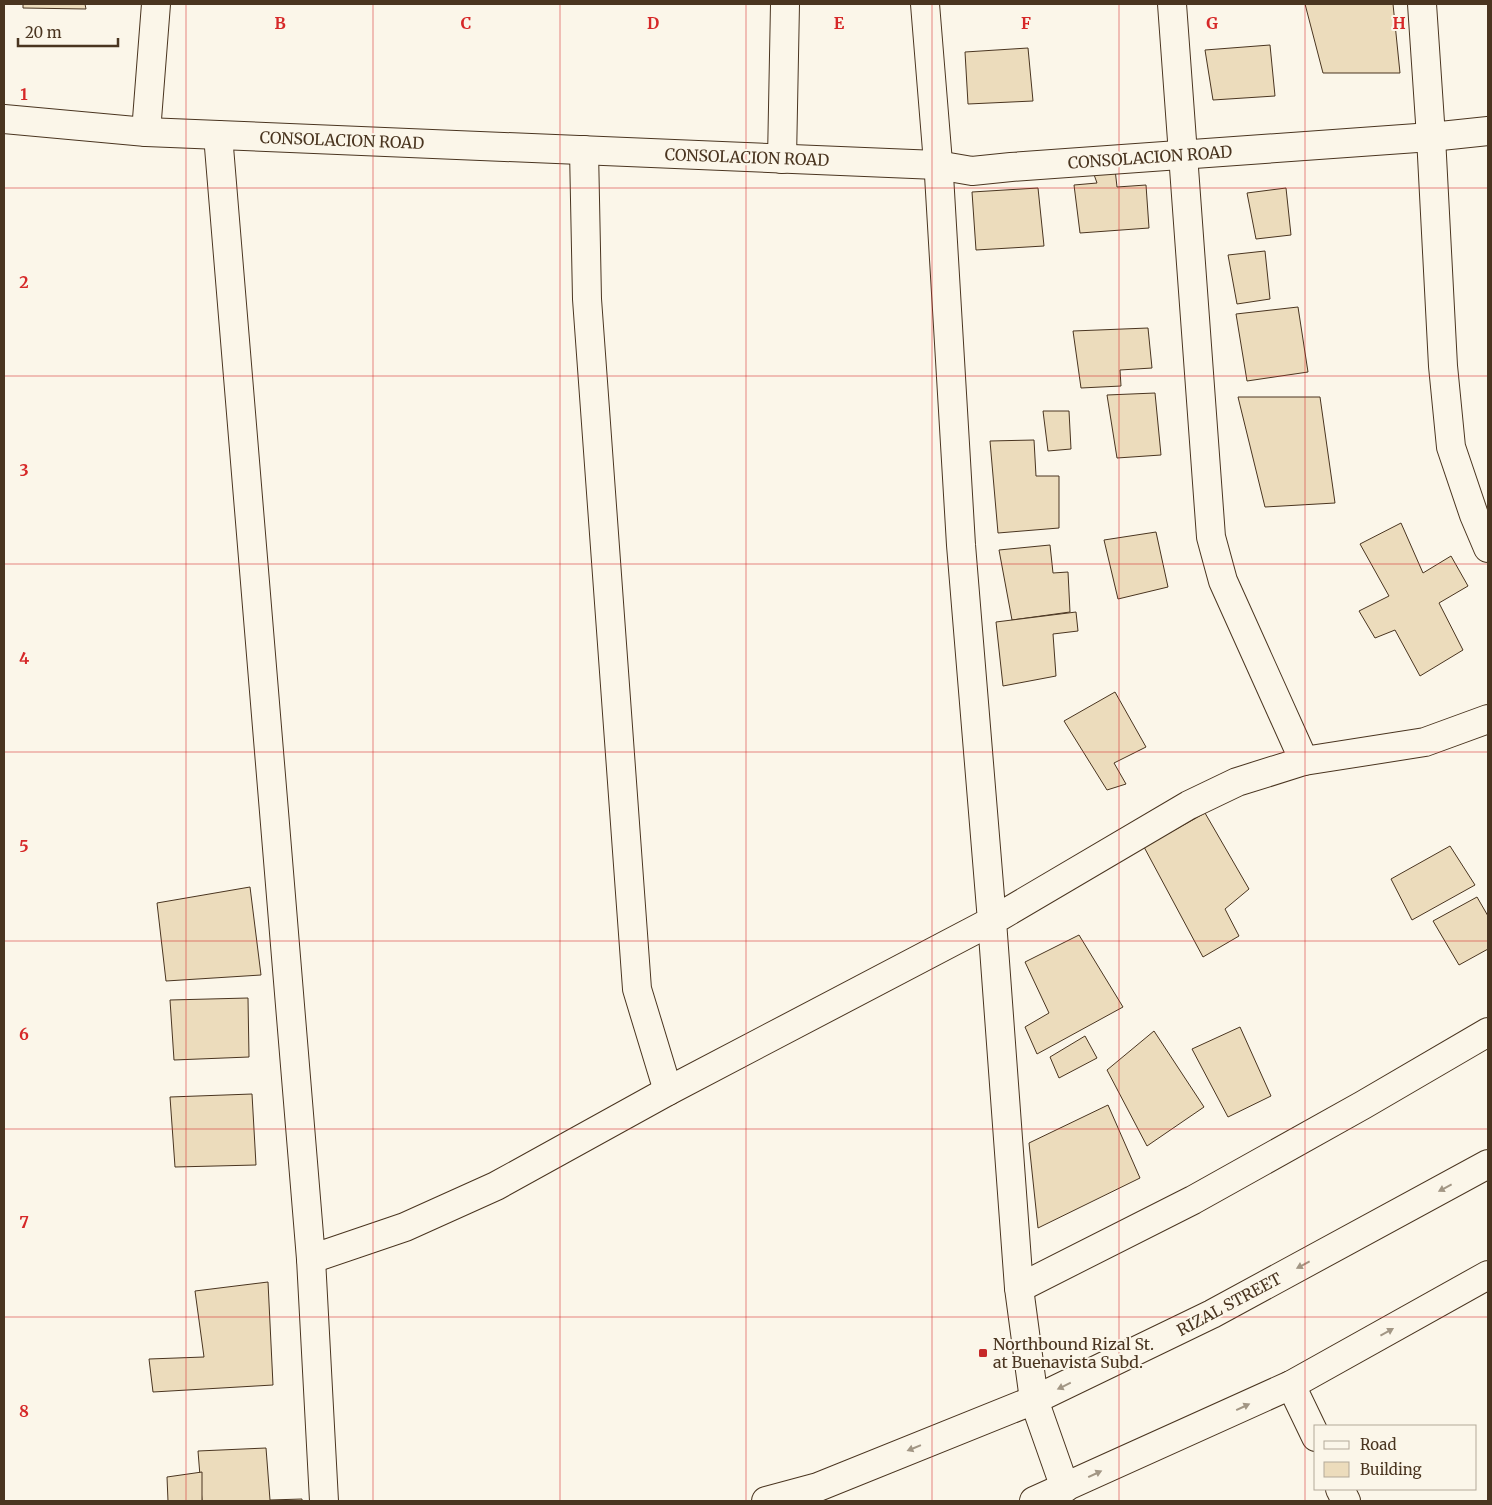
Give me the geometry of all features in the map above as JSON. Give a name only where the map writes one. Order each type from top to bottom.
[{"type":"street","points":[[146,132],[156,4]]},
{"type":"street","points":[[782,159],[785,4]]},
{"type":"street","points":[[925,4],[961,545],[992,920],[1019,1288],[1034,1400],[1065,1488]]},
{"type":"street","points":[[1172,4],[1211,536],[1223,581],[1304,761]]},
{"type":"street","points":[[1422,4],[1443,366],[1451,447],[1474,515],[1488,548]]},
{"type":"street","name":"CONSOLACION ROAD","points":[[4,119],[146,132],[937,165],[972,171],[1431,137],[1488,131]]},
{"type":"street","points":[[218,135],[311,1259],[324,1501]]},
{"type":"street","points":[[584,150],[587,299],[637,989],[668,1091]]},
{"type":"street","points":[[311,1259],[405,1227],[496,1186],[668,1091],[992,920],[1189,805],[1236,782],[1304,761],[1425,742],[1488,719]]},
{"type":"street","points":[[1019,1288],[1193,1200],[1364,1105],[1488,1032]]},
{"type":"street","name":"RIZAL STREET","points":[[766,1501],[818,1487],[1034,1400],[1212,1314],[1488,1164]]},
{"type":"street","points":[[1034,1501],[1291,1385],[1488,1276]]},
{"type":"street","points":[[1291,1385],[1314,1433]]},
{"type":"building","points":[[23,4],[85,4],[86,9],[23,8]]},
{"type":"building","points":[[1305,4],[1393,4],[1400,73],[1323,73]]},
{"type":"building","points":[[1270,45],[1275,96],[1213,100],[1205,50]]},
{"type":"building","points":[[1028,48],[1033,101],[968,104],[965,52]]},
{"type":"building","points":[[1092,169],[1115,169],[1117,187],[1146,185],[1149,228],[1080,233],[1074,185],[1097,183]]},
{"type":"building","points":[[1038,188],[1044,246],[976,250],[972,192]]},
{"type":"building","points":[[1286,188],[1291,235],[1256,239],[1247,193]]},
{"type":"building","points":[[1265,251],[1270,299],[1237,304],[1228,255]]},
{"type":"building","points":[[1298,307],[1308,372],[1247,381],[1236,314]]},
{"type":"building","points":[[1148,328],[1152,368],[1120,370],[1121,386],[1081,388],[1073,331]]},
{"type":"building","points":[[1155,393],[1161,455],[1117,458],[1107,395]]},
{"type":"building","points":[[1238,397],[1320,397],[1335,503],[1265,507]]},
{"type":"building","points":[[1043,411],[1069,411],[1071,449],[1048,451]]},
{"type":"building","points":[[1034,440],[1036,476],[1059,476],[1059,528],[998,533],[990,441]]},
{"type":"building","points":[[1401,523],[1423,573],[1451,556],[1468,586],[1439,603],[1463,650],[1420,676],[1395,630],[1375,638],[1359,611],[1389,596],[1360,544]]},
{"type":"building","points":[[1156,532],[1168,587],[1118,599],[1104,540]]},
{"type":"building","points":[[1050,545],[1053,573],[1068,572],[1070,612],[1012,620],[999,550]]},
{"type":"building","points":[[1076,612],[1078,631],[1053,634],[1056,676],[1003,686],[996,622]]},
{"type":"building","points":[[1115,692],[1146,747],[1114,763],[1126,784],[1107,790],[1064,721]]},
{"type":"building","points":[[1205,813],[1249,889],[1225,909],[1239,936],[1203,957],[1144,847]]},
{"type":"building","points":[[1450,846],[1475,885],[1412,920],[1391,879]]},
{"type":"building","points":[[250,887],[261,975],[166,981],[157,903]]},
{"type":"building","points":[[1477,897],[1488,916],[1488,949],[1459,965],[1433,921]]},
{"type":"building","points":[[1079,935],[1123,1007],[1037,1054],[1025,1027],[1049,1013],[1025,962]]},
{"type":"building","points":[[248,998],[249,1057],[174,1060],[170,1000]]},
{"type":"building","points":[[1240,1027],[1271,1096],[1228,1117],[1192,1049]]},
{"type":"building","points":[[1154,1031],[1204,1107],[1147,1146],[1107,1070]]},
{"type":"building","points":[[1085,1036],[1097,1058],[1059,1078],[1050,1057]]},
{"type":"building","points":[[252,1094],[256,1165],[175,1167],[170,1097]]},
{"type":"building","points":[[1108,1105],[1140,1178],[1038,1228],[1029,1143]]},
{"type":"building","points":[[268,1282],[273,1385],[153,1392],[149,1359],[204,1357],[195,1291]]},
{"type":"building","points":[[266,1448],[270,1500],[302,1499],[302,1501],[202,1501],[198,1451]]},
{"type":"building","points":[[202,1472],[202,1501],[168,1501],[167,1477]]},
{"type":"place","name":"Northbound Rizal St. at Buenavista Subd.","points":[[983,1353]]}]
